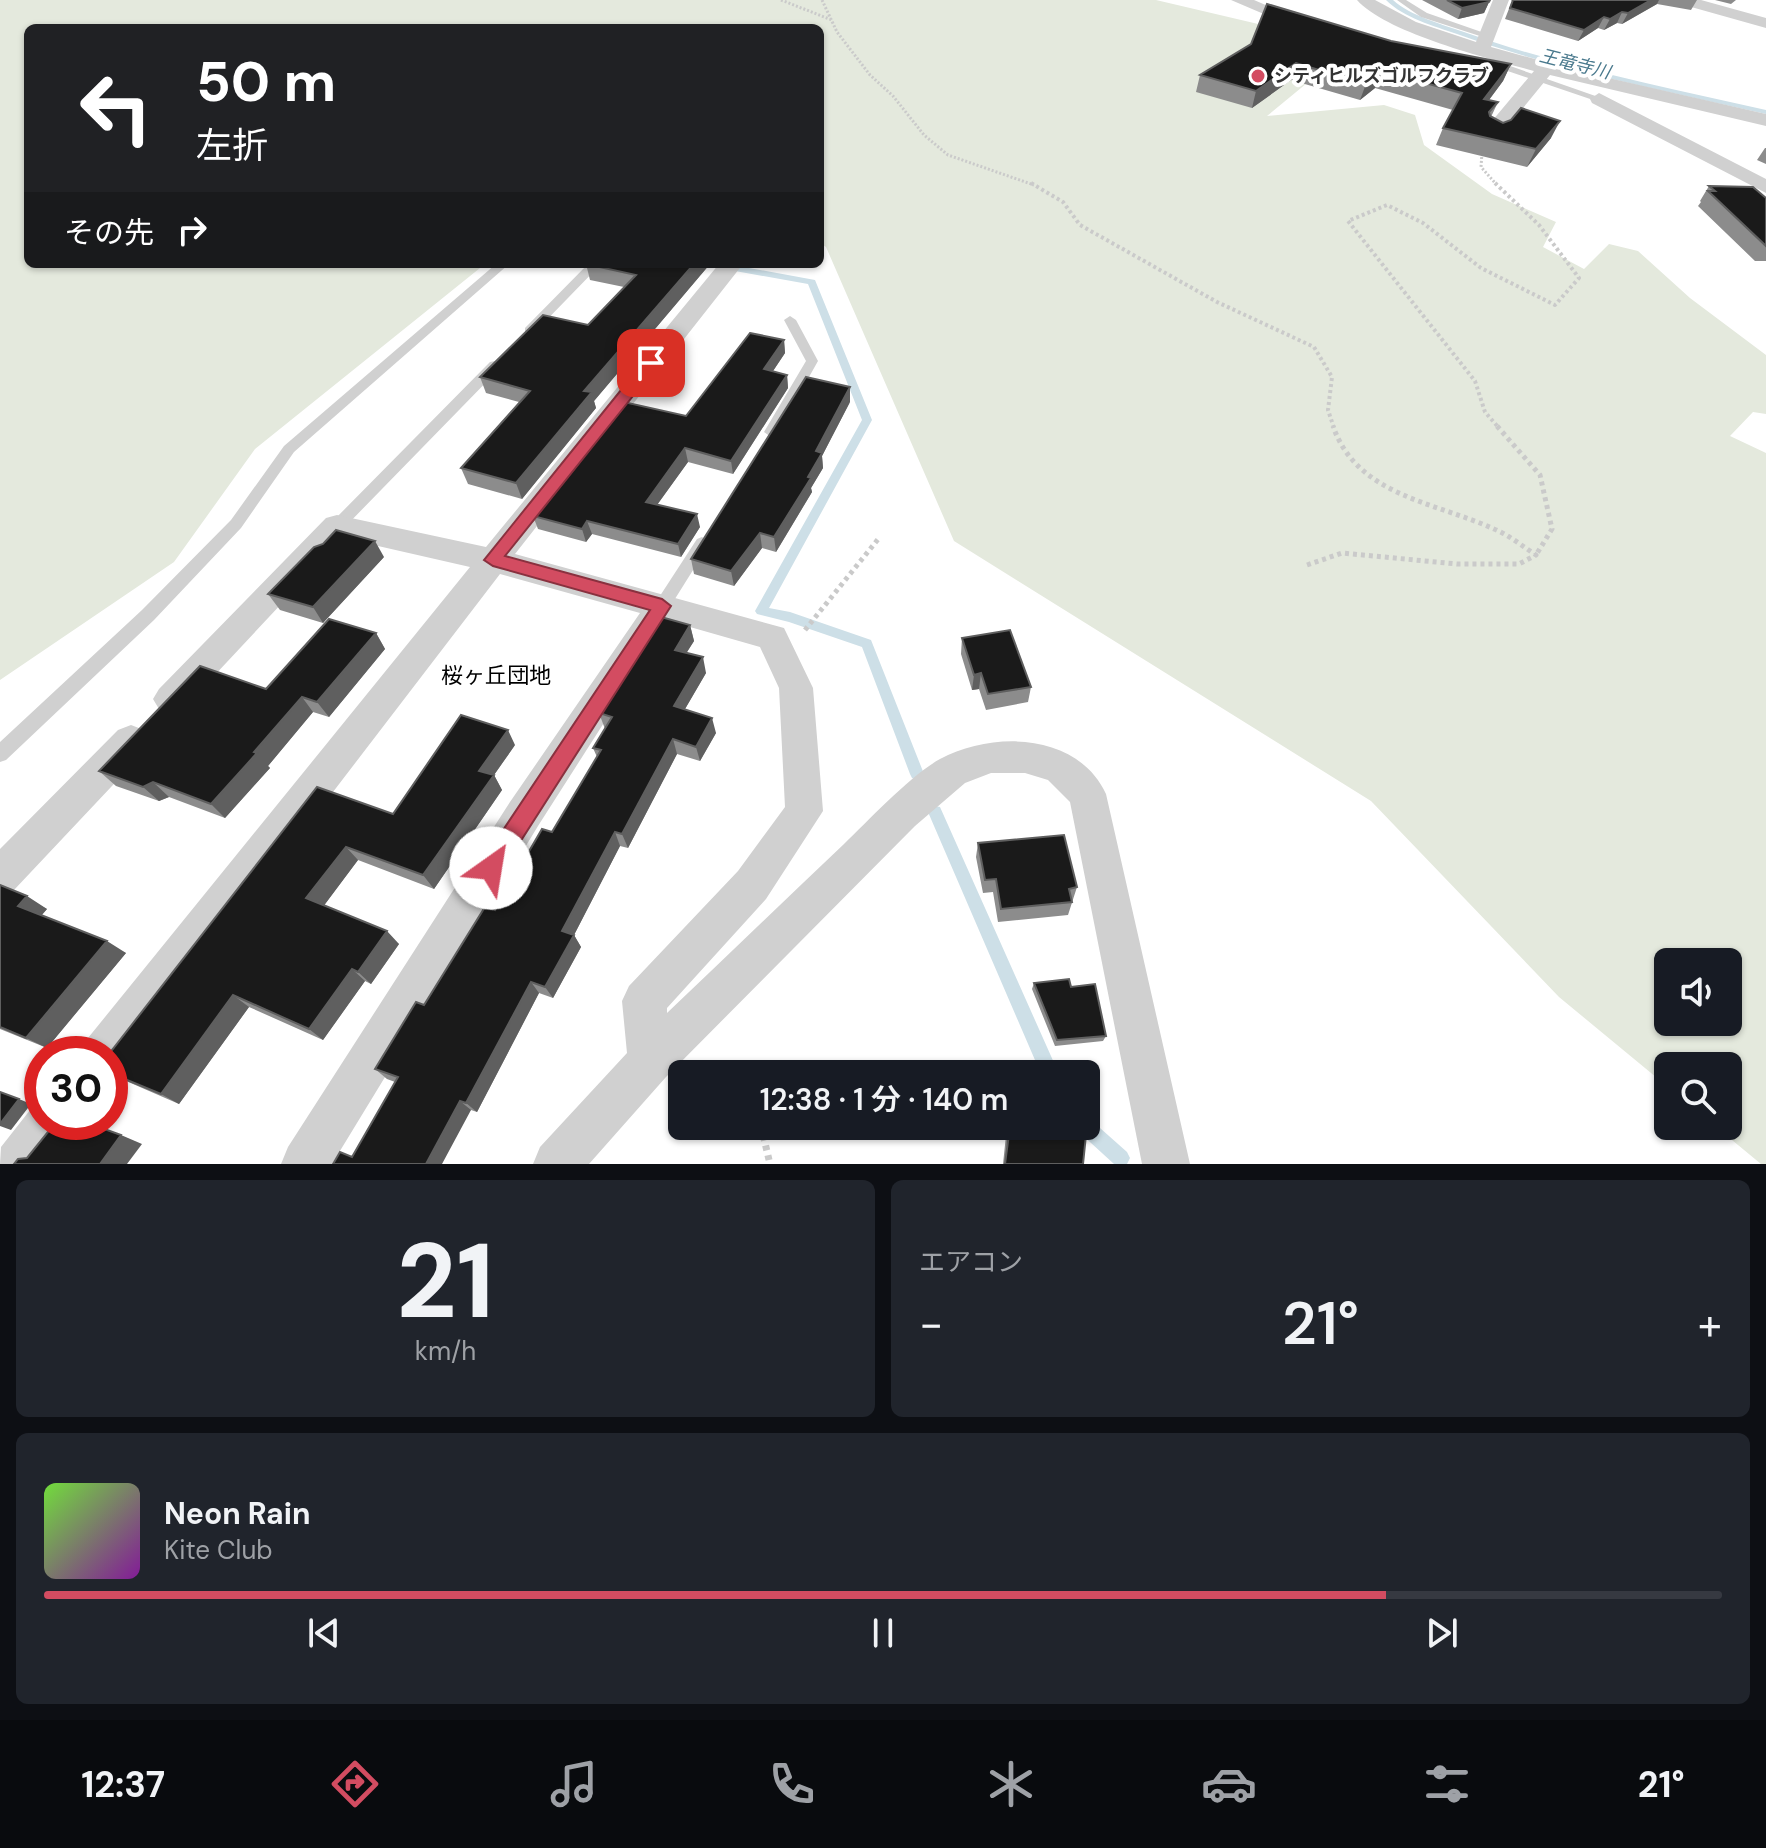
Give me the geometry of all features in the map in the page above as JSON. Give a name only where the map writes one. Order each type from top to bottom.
[{"type":"street","points":[[1239,0],[1327,32]]},
{"type":"street","points":[[1365,0],[1409,25],[1542,72],[1623,86],[1766,120]]},
{"type":"street","points":[[1486,51],[1501,0]]},
{"type":"street","points":[[1683,0],[1766,23]]},
{"type":"street","points":[[1494,131],[1542,72]]},
{"type":"street","points":[[1599,99],[1623,86]]},
{"type":"street","points":[[1599,99],[1766,187]]},
{"type":"street","points":[[118,1036],[728,268]]},
{"type":"street","points":[[0,877],[337,526],[493,560],[772,637],[796,688],[804,811],[752,885],[644,1001],[650,1061]]},
{"type":"street","points":[[305,1164],[524,814],[662,606]]},
{"type":"street","points":[[557,1164],[650,1061],[901,814],[952,771],[991,757],[1025,757],[1060,767],[1087,794],[1166,1164]]},
{"type":"street","points":[[18,1164],[37,1140]]},
{"type":"lane","points":[[1401,0],[1486,51]]},
{"type":"lane","points":[[1542,72],[1599,99]]},
{"type":"lane","points":[[0,754],[148,615],[236,524],[289,449],[498,268]]},
{"type":"lane","points":[[516,344],[591,268]]},
{"type":"lane","points":[[759,451],[812,361],[790,320]]},
{"type":"lane","points":[[337,526],[505,355]]},
{"type":"lane","points":[[662,606],[711,528]]},
{"type":"path","points":[[781,0],[833,20]]},
{"type":"path","points":[[822,0],[837,32],[870,75],[893,96],[924,135],[948,155],[1023,179],[1063,202],[1080,225],[1217,302],[1314,347],[1332,377],[1328,410],[1339,442],[1370,478],[1423,505],[1495,529],[1536,555]]},
{"type":"path","points":[[1307,565],[1342,553],[1457,564],[1519,564],[1536,555],[1552,529],[1540,475],[1485,412],[1475,381],[1348,221],[1387,205],[1423,223],[1481,268],[1555,305],[1579,278],[1539,225],[1481,167],[1480,156],[1494,131]]},
{"type":"path","points":[[804,632],[879,538]]},
{"type":"path","points":[[764,1140],[770,1164]]},
{"type":"shaded area","points":[[0,0],[1156,0],[1352,46],[1267,116],[1384,105],[1415,115],[1424,145],[1492,194],[1556,222],[1543,247],[1584,269],[1609,244],[1638,251],[1690,298],[1766,355],[1766,414],[1753,412],[1730,436],[1766,453],[1766,1164],[1761,1164],[1732,1140],[1742,1140],[1742,1052],[1654,1052],[1654,1075],[1559,997],[1371,801],[954,541],[824,246],[824,24],[24,24],[24,268],[480,268],[255,449],[174,562],[0,680]]},
{"type":"building","points":[[1447,0],[1490,0],[1462,8]]},
{"type":"building","points":[[1513,0],[1651,0],[1628,13],[1622,12],[1610,19],[1604,17],[1584,30],[1510,8]]},
{"type":"building","points":[[1267,4],[1391,41],[1511,64],[1484,99],[1498,102],[1489,112],[1490,116],[1503,123],[1511,120],[1521,108],[1560,121],[1536,149],[1443,128],[1462,93],[1381,71],[1366,84],[1296,63],[1256,91],[1200,75],[1251,44]]},
{"type":"building","points":[[1709,186],[1753,187],[1766,198],[1766,246],[1708,191],[1715,191]]},
{"type":"building","points":[[604,268],[691,268],[584,391],[592,392],[516,483],[461,468],[530,391],[480,377],[543,315],[588,325],[636,275]]},
{"type":"building","points":[[750,333],[784,340],[764,369],[787,375],[731,461],[685,448],[646,502],[697,514],[678,544],[587,521],[582,529],[533,516],[624,402],[686,416]]},
{"type":"building","points":[[806,377],[850,387],[816,451],[822,453],[808,477],[811,478],[774,537],[760,533],[731,571],[691,559]]},
{"type":"building","points":[[336,530],[375,541],[313,607],[268,594],[314,547],[323,544]]},
{"type":"building","points":[[661,617],[690,625],[675,650],[703,657],[674,706],[712,718],[696,747],[673,739],[622,834],[615,832],[562,931],[574,935],[545,987],[531,982],[466,1103],[460,1101],[426,1164],[333,1164],[340,1152],[352,1157],[398,1077],[375,1069],[416,1002],[424,1005],[485,907],[495,910],[542,829],[552,832],[601,750],[593,748],[612,717],[599,713]]},
{"type":"building","points":[[329,619],[376,633],[317,702],[302,697],[211,804],[153,782],[143,787],[99,771],[200,666],[266,689]]},
{"type":"building","points":[[1010,630],[1031,687],[988,694],[981,673],[974,675],[962,638]]},
{"type":"building","points":[[461,715],[508,730],[479,771],[494,775],[423,875],[346,847],[306,898],[387,931],[358,972],[352,969],[309,1029],[233,995],[161,1094],[128,1080],[128,1036],[123,1036],[317,787],[393,814]]},
{"type":"building","points":[[1064,835],[1077,887],[1069,889],[1072,902],[1001,909],[996,879],[985,880],[978,843]]},
{"type":"building","points":[[0,885],[27,896],[18,906],[107,941],[28,1036],[0,1027]]},
{"type":"building","points":[[1069,979],[1071,987],[1095,984],[1106,1036],[1057,1040],[1034,983]]},
{"type":"building","points":[[0,1092],[19,1099],[0,1124]]},
{"type":"building","points":[[42,1140],[117,1140],[100,1164],[14,1164],[18,1159],[27,1158]]},
{"type":"building","points":[[1008,1140],[1085,1140],[1083,1164],[1005,1164]]},
{"type":"waterway","name":"王竜寺川","points":[[1389,0],[1398,8],[1442,26],[1533,57],[1766,112]]},
{"type":"waterway","points":[[738,269],[812,282],[867,420],[761,611],[790,617],[867,644],[917,774]]},
{"type":"waterway","points":[[935,812],[1044,1060]]},
{"type":"waterway","points":[[1100,1139],[1121,1158]]},
{"type":"place","name":"シティヒルズゴルフクラブ","points":[[1258,76]]},
{"type":"district","name":"桜ヶ丘団地","points":[[496,675]]},
{"type":"route","points":[[491,868],[662,606],[493,560],[651,363]]}]
